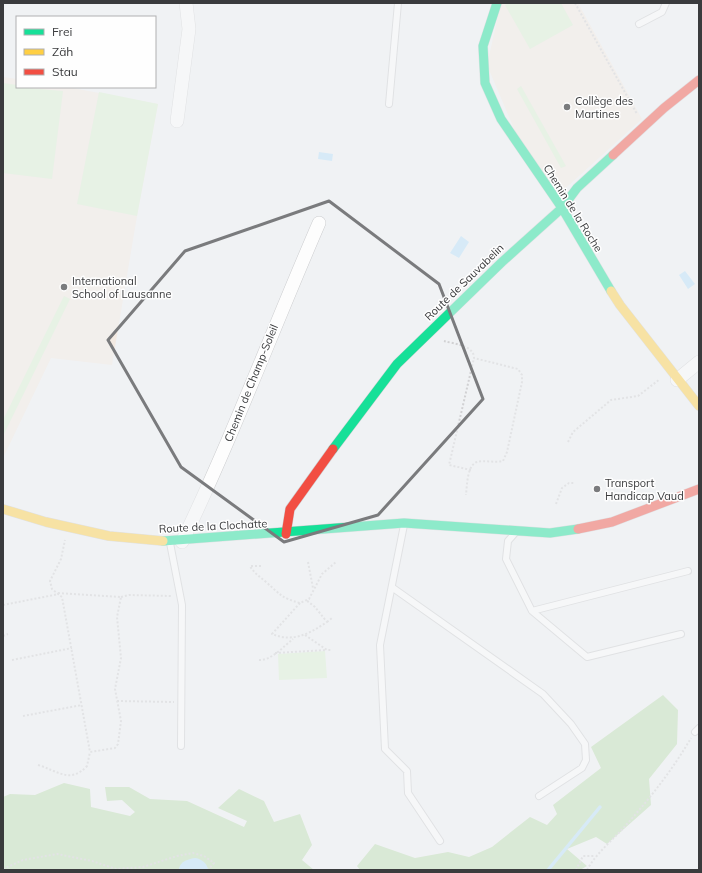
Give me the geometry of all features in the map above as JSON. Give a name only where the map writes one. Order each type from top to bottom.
[{"type":"street","points":[[177,121],[189,29],[186,3]]},
{"type":"street","name":"Chemin de la Roche","points":[[497,3],[483,46],[485,84],[502,119],[562,208],[587,253],[620,305],[630,314],[674,376],[699,406]]},
{"type":"street","name":"Route de Sauvabelin","points":[[286,534],[290,509],[397,364],[502,262],[562,208],[569,197],[641,129],[699,80]]},
{"type":"street","name":"Chemin de Champ-Soleil","points":[[176,542],[220,459],[280,312],[319,224]]},
{"type":"street","points":[[674,376],[699,362]]},
{"type":"street","name":"Route de la Clochatte","points":[[3,509],[46,522],[103,534],[176,542],[404,523],[550,533],[590,528],[612,522],[699,488]]},
{"type":"lane","points":[[389,104],[398,3]]},
{"type":"lane","points":[[639,24],[662,12],[666,3]]},
{"type":"lane","points":[[404,523],[393,588],[380,645],[385,749],[406,771],[408,793],[440,841]]},
{"type":"lane","points":[[517,530],[508,541],[506,559],[532,611],[587,657],[681,634]]},
{"type":"lane","points":[[176,542],[181,596],[181,746]]},
{"type":"lane","points":[[532,611],[688,571]]},
{"type":"lane","points":[[393,588],[543,694],[575,729],[585,744],[586,760],[582,768],[539,796]]},
{"type":"path","points":[[575,3],[637,114]]},
{"type":"path","points":[[444,341],[470,348],[474,354],[450,465],[471,470]]},
{"type":"path","points":[[466,495],[467,484],[472,466],[477,462],[503,461],[507,452],[522,382],[522,375],[518,370],[474,358]]},
{"type":"path","points":[[568,442],[572,432],[611,400],[638,396],[674,376]]},
{"type":"path","points":[[556,504],[562,488],[574,483]]},
{"type":"path","points":[[38,765],[69,776],[74,776],[87,766],[90,752],[62,598],[52,589],[50,581],[61,559],[65,539]]},
{"type":"path","points":[[308,562],[313,588]]},
{"type":"path","points":[[272,634],[300,603],[308,599],[313,588],[328,568],[336,562]]},
{"type":"path","points":[[261,566],[250,566],[254,572],[275,592],[288,600],[300,603]]},
{"type":"path","points":[[3,605],[58,594],[121,597],[129,595],[181,596]]},
{"type":"path","points":[[90,752],[115,748],[118,744],[121,721],[115,689],[121,658],[117,617],[121,597]]},
{"type":"path","points":[[306,600],[315,607],[328,622]]},
{"type":"path","points":[[268,632],[280,638],[305,636],[332,618]]},
{"type":"path","points":[[3,636],[8,634]]},
{"type":"path","points":[[305,636],[327,650]]},
{"type":"path","points":[[259,660],[264,660],[276,653],[293,638]]},
{"type":"path","points":[[12,660],[72,648]]},
{"type":"path","points":[[276,653],[332,650]]},
{"type":"path","points":[[118,701],[181,702]]},
{"type":"path","points":[[23,716],[82,705]]},
{"type":"path","points":[[587,870],[595,856],[626,825],[658,789],[673,769],[697,730]]},
{"type":"path","points":[[3,869],[23,860],[57,854],[92,861],[116,869],[143,867],[177,856],[193,853],[204,856],[214,863],[208,870]]},
{"type":"path","points":[[576,870],[583,856],[595,856]]},
{"type":"highlighted area","points":[[329,201],[439,284],[483,399],[378,515],[284,542],[181,467],[108,340],[185,251]]},
{"type":"shaded area","name":"Collège des Martines","points":[[501,3],[578,3],[642,119],[558,195],[518,138],[487,65]]},
{"type":"shaded area","name":"International School of Lausanne","points":[[3,77],[16,79],[16,88],[72,88],[158,104],[137,216],[112,365],[51,358],[3,458]]},
{"type":"green space","points":[[509,3],[561,3],[573,25],[530,49],[505,5]]},
{"type":"green space","points":[[3,83],[16,85],[16,88],[63,91],[52,179],[3,173]]},
{"type":"green space","points":[[521,86],[566,166],[561,168],[517,89]]},
{"type":"green space","points":[[99,92],[158,104],[137,216],[77,204]]},
{"type":"green space","points":[[64,296],[70,299],[3,436],[3,420]]},
{"type":"green space","points":[[325,651],[327,678],[279,680],[278,654]]},
{"type":"green space","points":[[663,695],[678,710],[677,744],[649,779],[651,805],[607,844],[596,837],[567,849],[587,866],[580,870],[360,870],[357,866],[375,844],[415,858],[448,852],[469,857],[492,847],[530,817],[547,825],[557,814],[553,805],[601,768],[591,747]]},
{"type":"green space","points":[[64,783],[90,789],[91,807],[130,816],[135,812],[122,800],[107,801],[105,787],[129,787],[150,799],[187,801],[244,827],[247,821],[218,808],[239,789],[264,801],[274,822],[300,814],[312,845],[302,860],[314,870],[3,870],[3,797],[10,794],[35,795]]},
{"type":"water","points":[[319,152],[333,154],[332,161],[318,159]]},
{"type":"water","points":[[461,236],[469,242],[459,258],[450,253]]},
{"type":"water","points":[[685,271],[695,284],[688,289],[679,275]]},
{"type":"waterway","points":[[548,870],[600,807]]},
{"type":"waterway","points":[[189,870],[195,868],[198,870]]},
{"type":"traffic: fast","points":[[497,3],[483,46],[485,83],[501,119],[562,208],[611,291]]},
{"type":"traffic: fast","points":[[333,449],[397,364],[502,262],[562,208],[577,188],[613,155]]},
{"type":"traffic: fast","points":[[163,541],[404,523],[550,533],[578,529]]},
{"type":"traffic: slow","points":[[611,291],[620,305],[699,406]]},
{"type":"traffic: slow","points":[[3,509],[46,522],[109,536],[163,541]]},
{"type":"traffic: jam","points":[[613,155],[664,108],[699,80]]},
{"type":"traffic: jam","points":[[286,534],[290,509],[333,449]]},
{"type":"traffic: jam","points":[[578,529],[612,522],[699,489]]},
{"type":"place","name":"Collège des Martines","points":[[567,107]]},
{"type":"place","name":"International School of Lausanne","points":[[64,287]]},
{"type":"place","name":"Transport Handicap Vaud","points":[[597,489]]}]
